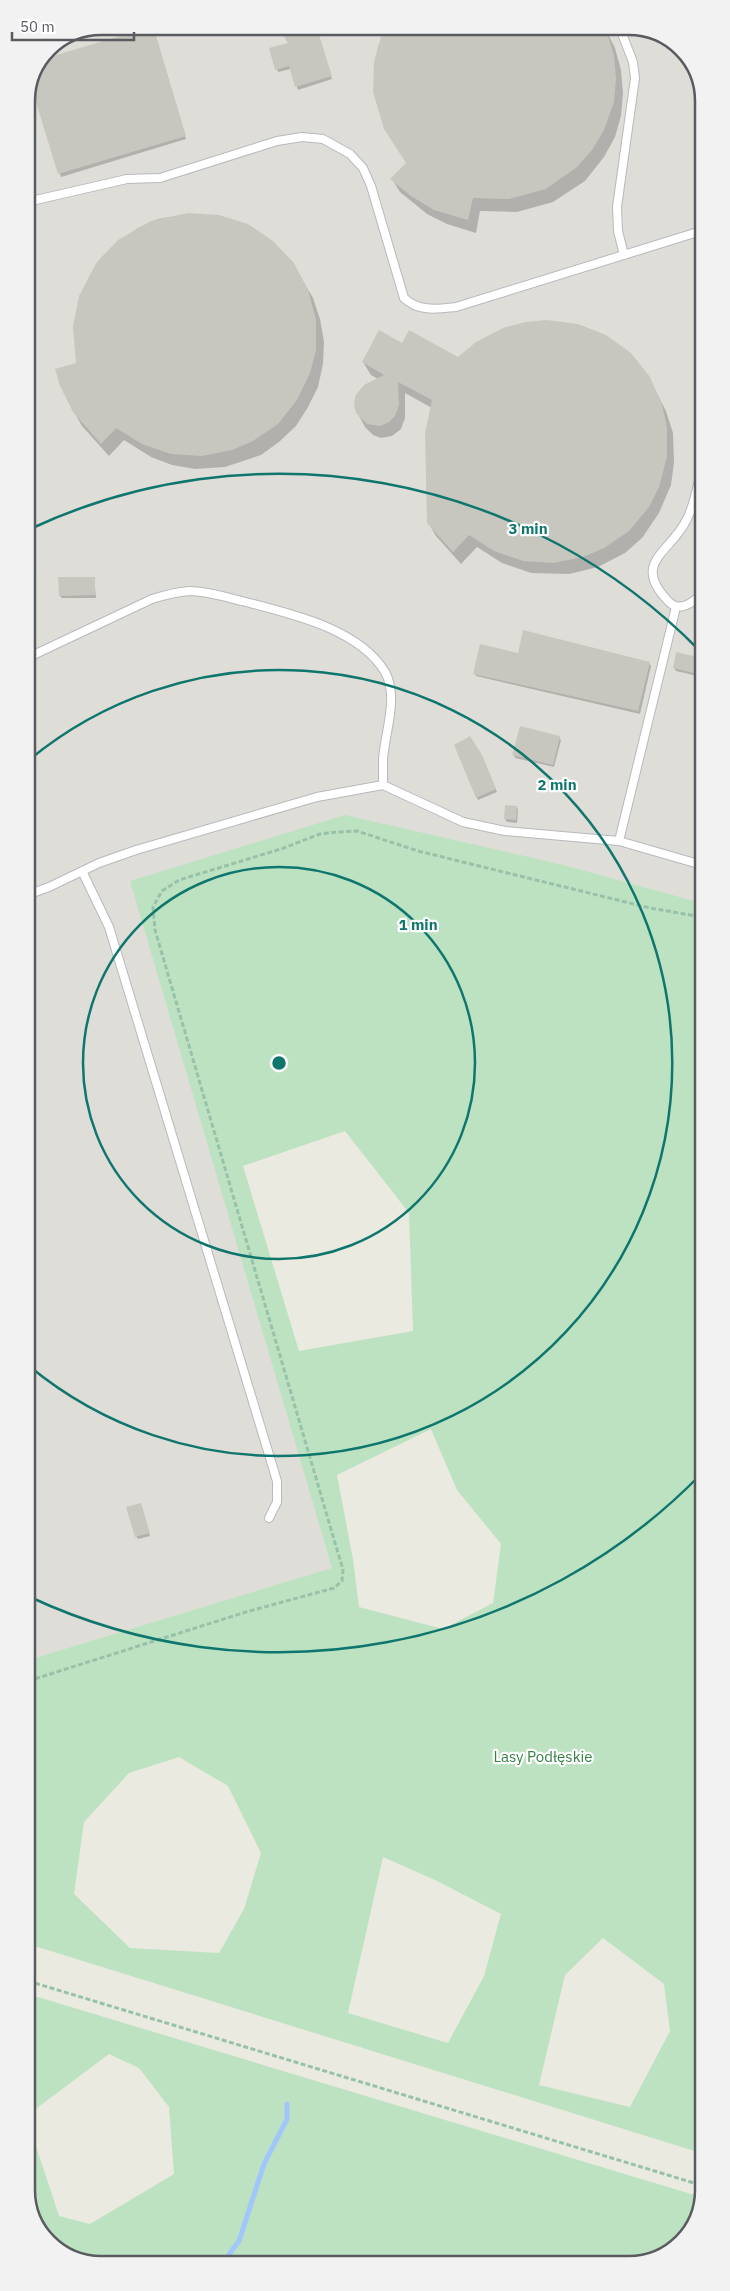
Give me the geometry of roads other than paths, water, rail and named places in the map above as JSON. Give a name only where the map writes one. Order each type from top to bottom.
[{"type":"lane","points":[[622,35],[633,62],[635,78],[617,206],[618,231],[624,255]]},
{"type":"lane","points":[[35,200],[126,179],[160,178],[277,141],[302,137],[324,139],[350,154],[362,168],[371,186],[404,298],[411,305],[432,310],[456,306],[695,233]]},
{"type":"lane","points":[[695,493],[688,519],[677,536],[654,562],[652,576],[660,592],[676,607],[683,607],[695,599]]},
{"type":"lane","points":[[35,654],[152,599],[172,593],[190,591],[209,594],[310,620],[342,634],[367,651],[386,673],[391,697],[383,758],[383,785]]},
{"type":"lane","points":[[619,841],[676,607]]},
{"type":"lane","points":[[35,892],[136,850],[317,797],[383,785],[463,822],[505,831],[619,841],[695,863]]},
{"type":"lane","points":[[82,871],[109,926],[277,1481],[277,1502],[269,1518]]},
{"type":"waterway","points":[[228,2256],[239,2241],[264,2164],[287,2119],[287,2104]]},
{"type":"park label","name":"Lasy Podłęskie","points":[[543,1756]]}]
